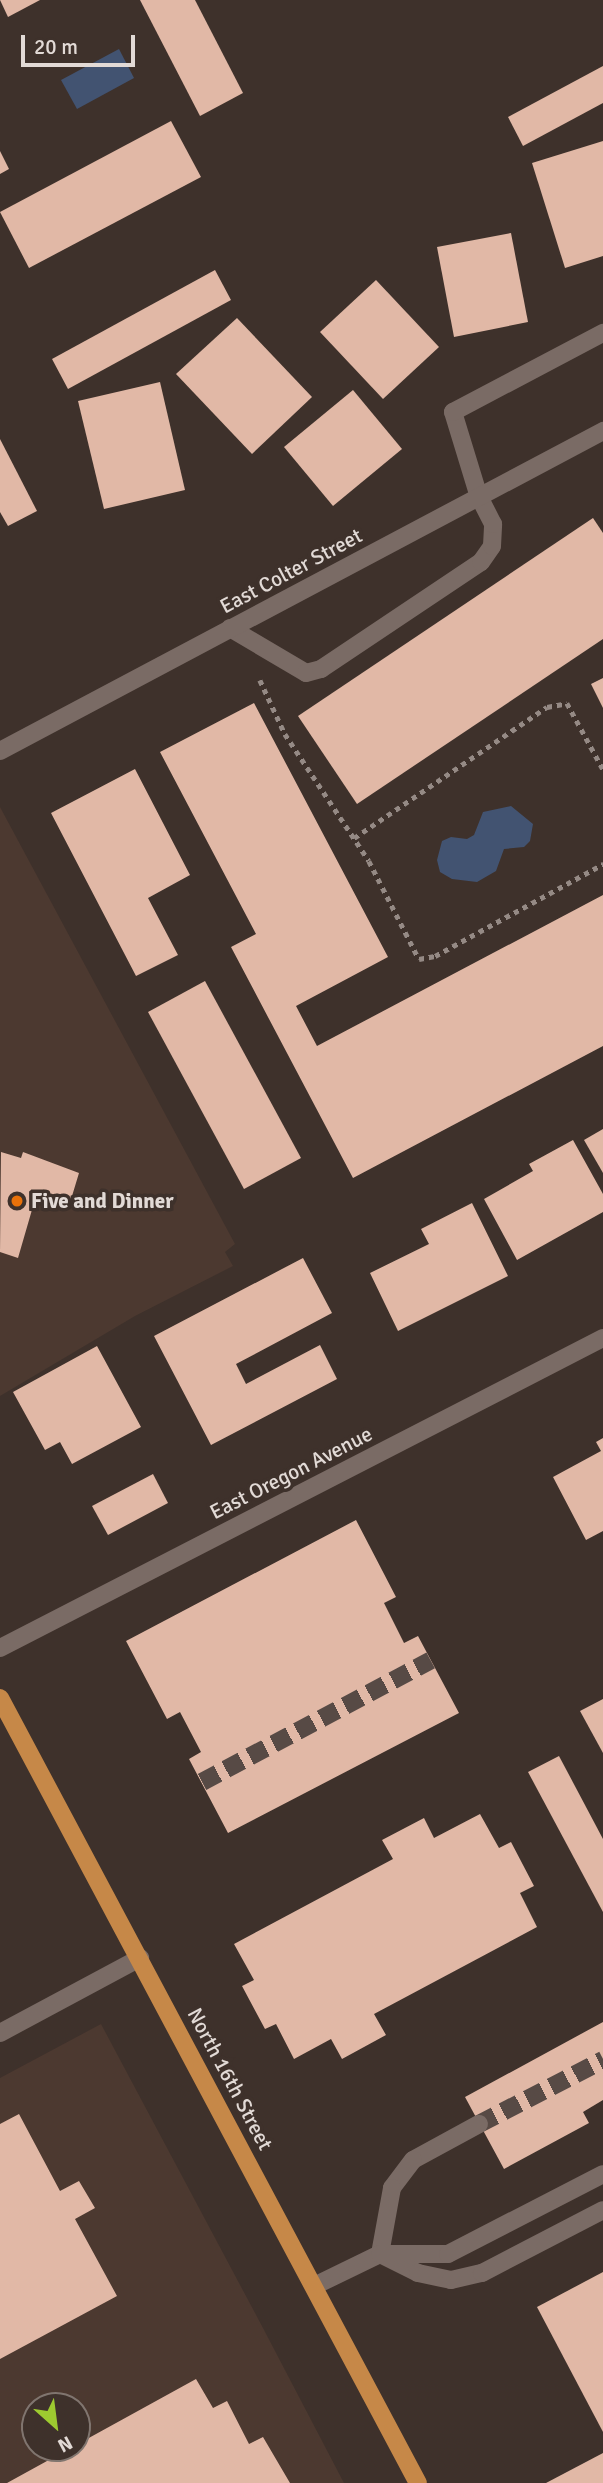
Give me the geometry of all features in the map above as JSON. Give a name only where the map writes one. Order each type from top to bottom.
[{"type":"main road","name":"North 16th Street","points":[[0,1698],[418,2483]]},
{"type":"street","points":[[230,628],[306,673],[321,669],[481,562],[492,546],[493,524],[479,497],[453,412],[603,333]]},
{"type":"street","name":"East Colter Street","points":[[0,751],[603,431]]},
{"type":"street","name":"East Oregon Avenue","points":[[0,1648],[603,1338]]},
{"type":"street","points":[[0,2033],[140,1958]]},
{"type":"street","points":[[380,2254],[392,2188],[413,2160],[479,2124]]},
{"type":"street","points":[[314,2286],[380,2254],[448,2254],[603,2174]]},
{"type":"street","points":[[380,2254],[418,2273],[451,2280],[482,2273],[603,2210]]},
{"type":"path","points":[[258,673],[285,734],[354,838],[419,959],[435,956],[603,864]]},
{"type":"path","points":[[354,838],[547,707],[567,703],[603,769]]},
{"type":"shaded area","points":[[0,807],[235,1244],[225,1252],[233,1266],[135,1316],[0,1396]]},
{"type":"shaded area","points":[[101,2024],[344,2483],[0,2483],[0,2078]]},
{"type":"water","points":[[119,49],[134,78],[77,109],[61,80]]},
{"type":"water","points":[[511,806],[533,824],[530,841],[524,847],[504,849],[496,871],[477,882],[452,879],[440,872],[437,860],[442,841],[451,837],[467,839],[474,835],[483,812]]},
{"type":"building","points":[[0,0],[40,0],[8,17]]},
{"type":"building","points":[[140,0],[195,0],[243,93],[200,116]]},
{"type":"building","points":[[603,66],[603,103],[523,146],[508,117]]},
{"type":"building","points":[[171,121],[201,177],[29,268],[0,212]]},
{"type":"building","points":[[603,141],[603,256],[565,268],[532,163]]},
{"type":"building","points":[[0,151],[9,169],[0,174]]},
{"type":"building","points":[[511,233],[528,322],[454,337],[437,247]]},
{"type":"building","points":[[215,270],[231,300],[68,389],[52,359]]},
{"type":"building","points":[[376,280],[439,347],[383,399],[320,332]]},
{"type":"building","points":[[237,318],[312,397],[252,454],[176,374]]},
{"type":"building","points":[[160,382],[185,490],[104,509],[78,401]]},
{"type":"building","points":[[353,390],[402,449],[333,506],[284,447]]},
{"type":"building","points":[[0,439],[37,511],[8,526],[0,512]]},
{"type":"building","points":[[593,518],[603,533],[603,639],[357,804],[298,716]]},
{"type":"building","points":[[603,678],[603,708],[591,684]]},
{"type":"building","points":[[254,703],[388,957],[296,1006],[317,1046],[603,895],[603,1046],[353,1178],[231,947],[256,934],[160,752]]},
{"type":"building","points":[[135,769],[190,875],[148,898],[178,955],[136,976],[51,813]]},
{"type":"building","points":[[205,981],[301,1158],[244,1189],[148,1012]]},
{"type":"building","points":[[603,1129],[603,1173],[584,1140]]},
{"type":"building","points":[[573,1140],[603,1194],[603,1212],[517,1260],[484,1199],[533,1171],[529,1164]]},
{"type":"building","name":"Five and Dinner","points":[[1,1152],[21,1158],[23,1152],[79,1173],[69,1206],[36,1196],[18,1258],[0,1252]]},
{"type":"building","points":[[472,1203],[508,1276],[398,1331],[370,1273],[429,1244],[421,1229]]},
{"type":"building","points":[[303,1258],[332,1313],[236,1364],[246,1384],[320,1345],[337,1379],[211,1445],[154,1336]]},
{"type":"building","points":[[97,1346],[141,1427],[72,1464],[60,1442],[45,1450],[13,1392]]},
{"type":"building","points":[[603,1438],[603,1531],[586,1540],[553,1477],[601,1451],[596,1442]]},
{"type":"building","points":[[153,1474],[168,1503],[108,1535],[92,1506]]},
{"type":"building","points":[[356,1520],[396,1597],[384,1603],[404,1643],[418,1636],[459,1713],[228,1833],[189,1759],[201,1752],[180,1712],[167,1719],[126,1641]]},
{"type":"building","points":[[603,1699],[603,1753],[580,1711]]},
{"type":"building","points":[[559,1756],[603,1839],[603,1912],[528,1772]]},
{"type":"building","points":[[480,1814],[499,1848],[511,1842],[534,1886],[520,1893],[537,1927],[374,2014],[386,2035],[342,2059],[331,2039],[294,2059],[276,2024],[265,2029],[242,1986],[254,1980],[234,1944],[393,1859],[382,1840],[424,1818],[434,1838]]},
{"type":"building","points":[[603,2022],[603,2100],[583,2112],[589,2123],[504,2169],[465,2097]]},
{"type":"building","points":[[19,2114],[60,2191],[79,2181],[95,2208],[75,2219],[117,2296],[0,2359],[0,2124]]},
{"type":"building","points":[[603,2272],[603,2432],[537,2307]]},
{"type":"building","points":[[196,2379],[213,2408],[227,2401],[249,2444],[263,2437],[290,2483],[7,2483],[45,2462],[91,2462],[91,2437]]},
{"type":"building","points":[[603,2453],[603,2483],[546,2483]]},
{"type":"tunnel","points":[[202,1782],[431,1660]]},
{"type":"tunnel","points":[[479,2124],[603,2060]]},
{"type":"place","name":"Five and Dinner","points":[[17,1201]]}]
